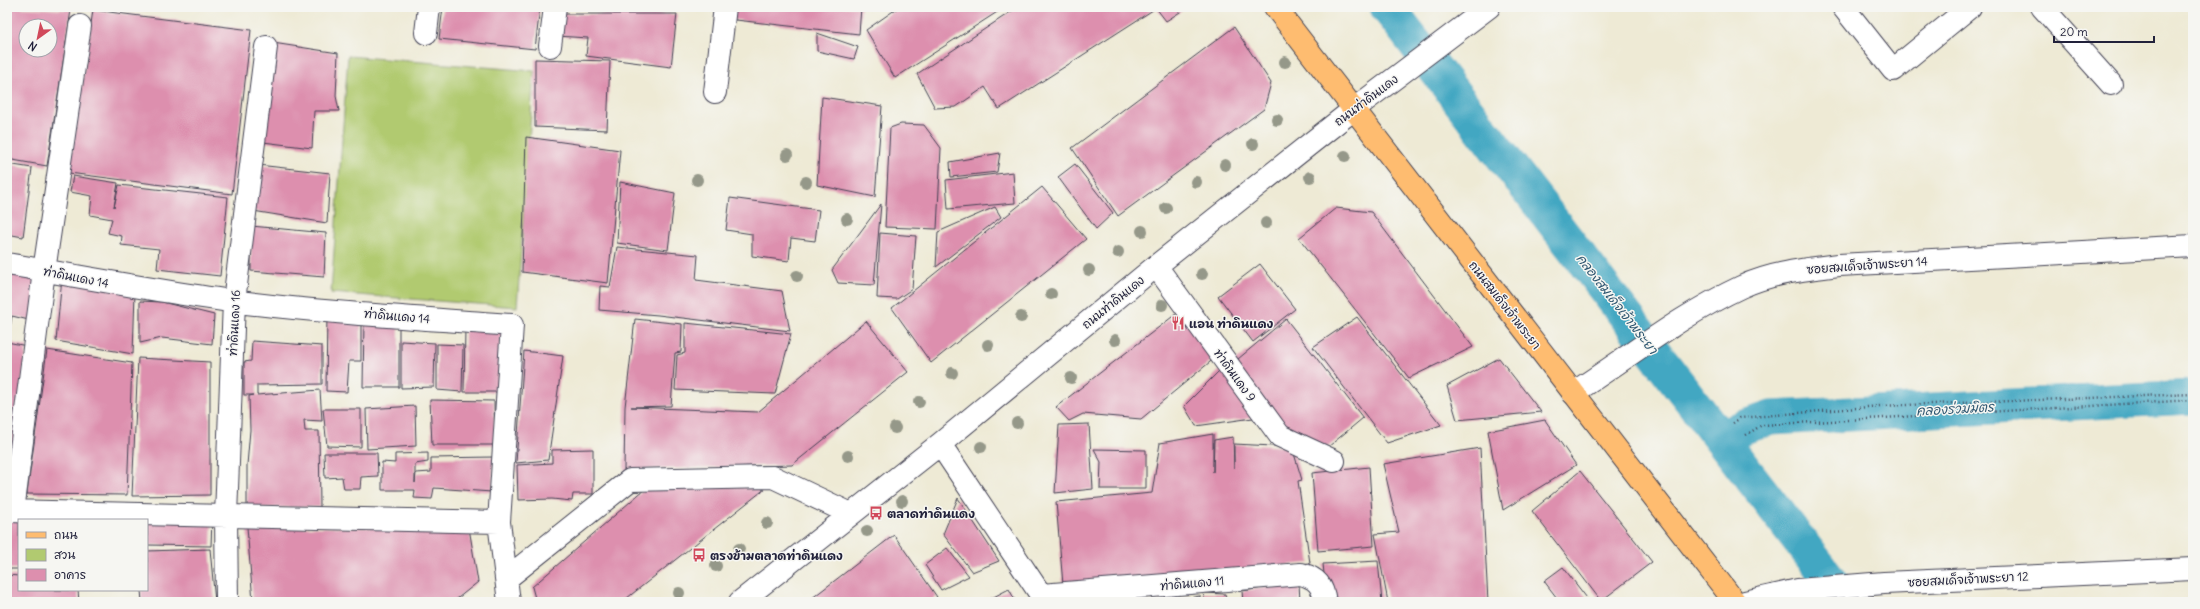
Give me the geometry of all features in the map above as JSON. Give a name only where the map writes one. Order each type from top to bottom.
[{"type":"main road","name":"ถนนสมเด็จเจ้าพระยา","points":[[1275,7],[1735,602]]},
{"type":"street","points":[[426,33],[429,7]]},
{"type":"street","points":[[550,46],[555,7]]},
{"type":"street","points":[[715,92],[725,7]]},
{"type":"street","name":"ถนนท่าดินแดง","points":[[740,602],[940,444],[1156,266],[1354,109],[1489,7]]},
{"type":"street","points":[[1844,7],[1893,70],[1970,7]]},
{"type":"street","points":[[2042,7],[2111,84]]},
{"type":"street","points":[[80,26],[10,511],[500,522]]},
{"type":"street","name":"ท่าดินแดง 16","points":[[227,602],[226,516],[234,301],[266,47]]},
{"type":"street","name":"ซอยสมเด็จเจ้าพระยา 14","points":[[1573,393],[1610,370],[1659,333],[1742,286],[1788,272],[1839,265],[2193,246]]},
{"type":"street","name":"ท่าดินแดง 14","points":[[7,264],[135,288],[234,301],[406,318],[512,325],[500,522],[509,602]]},
{"type":"street","name":"ท่าดินแดง 9","points":[[1156,266],[1280,436],[1334,461]]},
{"type":"street","name":"ท่าดินแดง 11","points":[[940,444],[1043,598],[1301,574],[1313,577],[1323,589],[1325,602]]},
{"type":"street","points":[[506,579],[630,480],[773,477],[851,514]]},
{"type":"street","name":"ซอยสมเด็จเจ้าพระยา 12","points":[[1745,602],[1798,590],[1872,584],[2193,569]]},
{"type":"path","points":[[1733,423],[1740,418],[1880,406],[2193,394]]},
{"type":"path","points":[[1746,435],[1762,424],[2193,400]]},
{"type":"green space","points":[[348,56],[534,71],[517,307],[331,293]]},
{"type":"building","points":[[7,7],[71,10],[47,166],[7,159]]},
{"type":"building","points":[[443,7],[540,7],[535,49],[439,39]]},
{"type":"building","points":[[729,7],[861,7],[859,34],[727,19]]},
{"type":"building","points":[[899,7],[1005,7],[895,78],[866,30]]},
{"type":"building","points":[[1018,7],[1188,7],[1166,21],[1156,8],[999,109],[985,87],[956,107],[935,108],[917,74]]},
{"type":"building","points":[[93,10],[251,30],[232,194],[69,173]]},
{"type":"building","points":[[558,14],[677,14],[671,67],[586,56],[588,38],[557,36]]},
{"type":"building","points":[[1234,27],[1271,83],[1264,109],[1118,216],[1072,148]]},
{"type":"building","points":[[817,33],[858,47],[854,59],[817,51]]},
{"type":"building","points":[[273,43],[338,53],[336,96],[339,111],[314,111],[312,148],[263,142]]},
{"type":"building","points":[[535,59],[610,61],[607,130],[535,127]]},
{"type":"building","points":[[822,97],[882,106],[875,197],[817,185]]},
{"type":"building","points":[[901,124],[924,125],[941,148],[937,229],[885,227],[890,128]]},
{"type":"building","points":[[526,137],[620,150],[608,283],[522,272]]},
{"type":"building","points":[[1000,153],[997,172],[951,177],[950,162]]},
{"type":"building","points":[[7,164],[32,168],[23,237],[7,234]]},
{"type":"building","points":[[1075,164],[1113,213],[1096,229],[1058,177]]},
{"type":"building","points":[[258,165],[330,173],[327,223],[253,211]]},
{"type":"building","points":[[1013,172],[1015,203],[948,209],[946,180]]},
{"type":"building","points":[[73,176],[118,183],[114,207],[119,185],[228,197],[220,276],[157,269],[159,249],[121,245],[122,236],[108,233],[112,219],[90,215],[92,196],[70,192]]},
{"type":"building","points":[[620,182],[675,193],[668,250],[617,243]]},
{"type":"building","points":[[1042,187],[1086,239],[931,363],[892,308]]},
{"type":"building","points":[[730,198],[819,210],[815,241],[791,238],[789,261],[752,256],[752,234],[726,230]]},
{"type":"building","points":[[881,204],[874,285],[838,283],[832,270]]},
{"type":"building","points":[[995,207],[1001,217],[936,267],[938,232]]},
{"type":"building","points":[[1336,208],[1371,212],[1473,347],[1409,378],[1299,238]]},
{"type":"building","points":[[251,226],[326,233],[324,277],[251,271]]},
{"type":"building","points":[[880,233],[916,236],[912,289],[897,299],[877,298]]},
{"type":"building","points":[[617,247],[698,255],[696,280],[782,291],[790,331],[658,315],[599,310],[600,286],[610,287]]},
{"type":"building","points":[[1260,264],[1295,309],[1253,342],[1218,296]]},
{"type":"building","points":[[7,269],[40,275],[33,321],[12,316],[9,334],[7,333]]},
{"type":"building","points":[[62,278],[135,292],[133,354],[56,341]]},
{"type":"building","points":[[140,301],[162,302],[214,315],[212,344],[162,338],[140,343]]},
{"type":"building","points":[[1181,310],[1216,357],[1141,419],[1083,414],[1069,421],[1056,407]]},
{"type":"building","points":[[327,315],[361,318],[361,361],[349,361],[347,392],[326,391]]},
{"type":"building","points":[[1357,317],[1441,425],[1387,443],[1313,347]]},
{"type":"building","points":[[364,319],[399,323],[399,387],[363,387]]},
{"type":"building","points":[[635,319],[682,324],[681,352],[675,353],[671,406],[631,407],[758,412],[866,321],[908,372],[792,465],[624,470],[625,407]]},
{"type":"building","points":[[1286,319],[1363,418],[1328,447],[1285,434],[1232,364]]},
{"type":"building","points":[[685,323],[791,334],[775,394],[675,390],[677,355],[685,353]]},
{"type":"building","points":[[465,327],[502,329],[498,392],[464,392]]},
{"type":"building","points":[[252,341],[322,346],[322,384],[257,385],[257,395],[320,390],[322,421],[304,420],[305,431],[319,431],[320,507],[247,508],[247,465],[250,430],[249,396],[254,395],[244,395],[244,362],[251,361]]},
{"type":"building","points":[[401,341],[435,343],[434,387],[401,388]]},
{"type":"building","points":[[7,342],[27,346],[7,492]]},
{"type":"building","points":[[437,344],[463,345],[462,392],[437,390]]},
{"type":"building","points":[[47,350],[132,363],[127,495],[27,494]]},
{"type":"building","points":[[524,351],[563,356],[548,460],[516,463]]},
{"type":"building","points":[[138,358],[210,362],[210,495],[132,496]]},
{"type":"building","points":[[1499,358],[1541,412],[1457,420],[1447,386]]},
{"type":"building","points":[[1223,367],[1260,417],[1196,426],[1184,406]]},
{"type":"building","points":[[430,400],[494,401],[495,445],[432,445]]},
{"type":"building","points":[[415,406],[416,446],[367,449],[366,409]]},
{"type":"building","points":[[323,409],[361,409],[361,447],[327,446]]},
{"type":"building","points":[[1545,420],[1576,465],[1503,510],[1488,431]]},
{"type":"building","points":[[1089,424],[1093,489],[1055,493],[1059,425]]},
{"type":"building","points":[[1213,434],[1213,472],[1214,440],[1233,437],[1234,468],[1234,444],[1292,447],[1302,480],[1298,481],[1310,563],[1063,585],[1056,502],[1152,493],[1160,443]]},
{"type":"building","points":[[1480,448],[1488,602],[1388,602],[1375,534],[1399,532],[1383,464]]},
{"type":"building","points":[[593,449],[593,494],[573,494],[572,501],[552,499],[518,500],[517,465],[552,463],[552,450]]},
{"type":"building","points":[[1094,449],[1146,450],[1146,489],[1100,489],[1101,462]]},
{"type":"building","points":[[324,453],[377,453],[378,476],[361,477],[360,489],[344,489],[342,477],[325,478]]},
{"type":"building","points":[[428,453],[428,462],[415,464],[415,483],[416,473],[431,472],[431,458],[494,457],[492,492],[434,488],[432,499],[414,498],[415,490],[382,490],[382,462],[395,463],[395,454]]},
{"type":"building","points":[[1369,467],[1374,546],[1318,551],[1312,473]]},
{"type":"building","points":[[1580,471],[1652,562],[1601,601],[1532,511]]},
{"type":"building","points":[[653,482],[766,488],[622,602],[536,602],[532,587]]},
{"type":"building","points":[[958,498],[999,561],[972,572],[943,534]]},
{"type":"building","points":[[7,518],[18,520],[18,569],[7,569]]},
{"type":"building","points":[[212,519],[211,546],[148,545],[148,520]]},
{"type":"building","points":[[247,527],[469,528],[478,582],[453,602],[253,602]]},
{"type":"building","points":[[894,535],[937,597],[930,602],[807,602]]},
{"type":"building","points":[[947,548],[969,576],[941,590],[925,565]]},
{"type":"building","points":[[210,549],[215,602],[142,602],[141,591],[148,591],[148,551]]},
{"type":"building","points":[[1378,561],[1382,602],[1327,602],[1323,564]]},
{"type":"building","points":[[1563,567],[1590,602],[1560,602],[1544,581]]},
{"type":"building","points":[[7,575],[18,576],[18,591],[78,591],[79,602],[7,602]]},
{"type":"building","points":[[1299,583],[1300,602],[1243,602],[1242,591]]},
{"type":"building","points":[[1009,589],[1016,602],[984,602]]},
{"type":"building","points":[[1203,593],[1225,594],[1227,602],[1205,602]]},
{"type":"building","points":[[1200,596],[1200,602],[1172,602],[1172,601]]},
{"type":"waterway","name":"คลองสมเด็จเจ้าพระยา","points":[[1387,7],[1847,602]]},
{"type":"waterway","name":"คลองร่วมมิตร","points":[[1723,441],[1738,429],[1771,418],[2193,397]]},
{"type":"place","name":"แอน ท่าดินแดง","points":[[1178,323]]},
{"type":"place","name":"ตลาดท่าดินแดง","points":[[876,513]]},
{"type":"place","name":"ตรงข้ามตลาดท่าดินแดง","points":[[699,555]]}]
